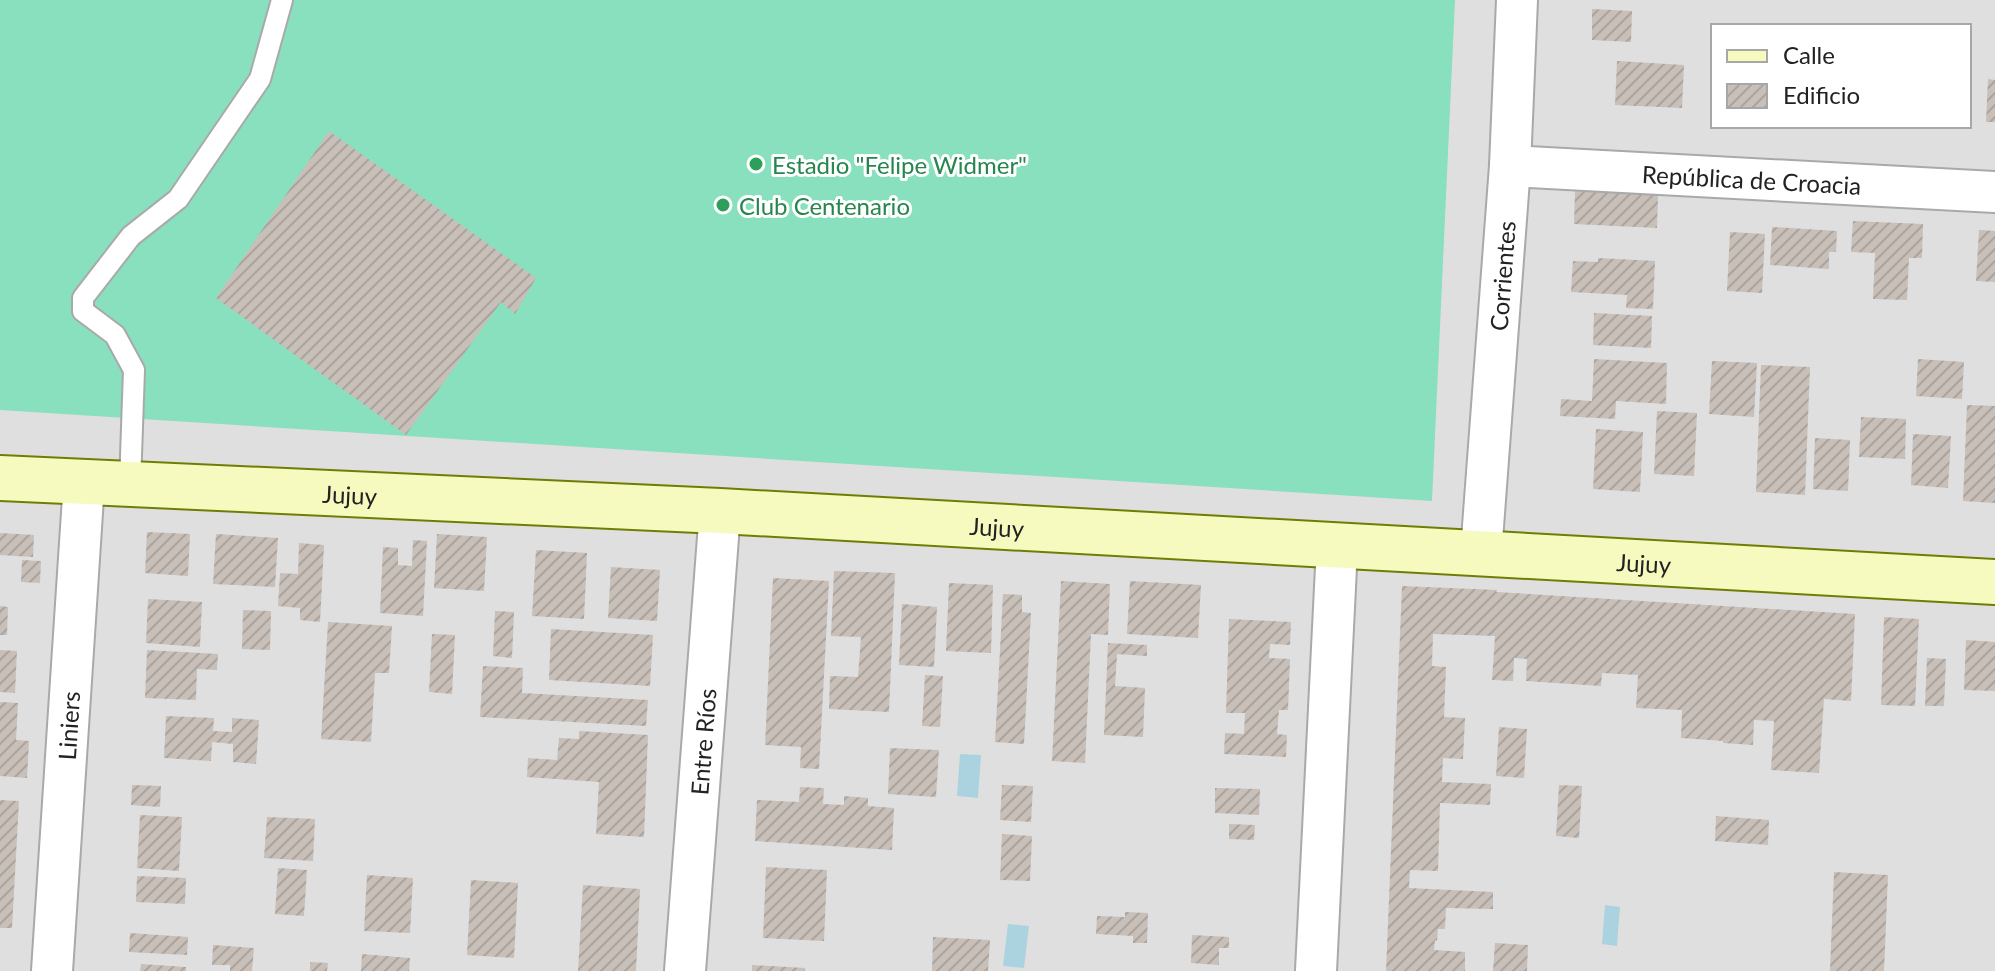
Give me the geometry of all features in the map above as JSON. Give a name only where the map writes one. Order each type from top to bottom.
[{"type":"main road","name":"Jujuy","points":[[0,478],[720,511],[1995,582]]},
{"type":"street","name":"Corrientes","points":[[1481,553],[1510,166],[1517,0]]},
{"type":"street","name":"República de Croacia","points":[[1510,166],[1995,192]]},
{"type":"street","name":"Liniers","points":[[52,971],[84,482]]},
{"type":"street","name":"Entre Ríos","points":[[685,971],[720,511]]},
{"type":"street","points":[[1316,971],[1337,547]]},
{"type":"lane","points":[[130,484],[134,370],[115,335],[83,311],[83,298],[131,236],[178,199],[260,79],[282,0]]},
{"type":"shaded area","points":[[0,0],[1995,0],[1995,971],[0,971]]},
{"type":"green space","name":"Club Centenario","points":[[0,0],[1455,0],[1432,501],[0,410]]},
{"type":"water","points":[[960,754],[981,755],[978,798],[957,796]]},
{"type":"water","points":[[1605,905],[1620,907],[1617,946],[1602,944]]},
{"type":"water","points":[[1008,924],[1029,926],[1024,968],[1003,966]]},
{"type":"building","points":[[1592,9],[1632,11],[1631,42],[1592,40]]},
{"type":"building","points":[[1617,61],[1684,65],[1682,108],[1615,105]]},
{"type":"building","points":[[1988,79],[1995,80],[1995,122],[1986,122]]},
{"type":"building","points":[[329,131],[536,278],[515,314],[501,302],[406,435],[216,298]]},
{"type":"building","points":[[1575,191],[1658,195],[1657,228],[1574,224]]},
{"type":"building","points":[[1853,221],[1923,224],[1922,258],[1909,258],[1907,300],[1873,299],[1875,253],[1851,252]]},
{"type":"building","points":[[1772,227],[1837,231],[1836,252],[1829,252],[1829,269],[1770,265]]},
{"type":"building","points":[[1979,230],[1995,231],[1995,282],[1976,281]]},
{"type":"building","points":[[1730,232],[1765,234],[1762,293],[1727,291]]},
{"type":"building","points":[[1598,258],[1655,261],[1653,309],[1626,308],[1627,295],[1571,292],[1573,261],[1598,262]]},
{"type":"building","points":[[1594,313],[1652,316],[1651,348],[1593,345]]},
{"type":"building","points":[[1594,359],[1667,363],[1666,404],[1616,401],[1615,419],[1560,416],[1561,399],[1592,401]]},
{"type":"building","points":[[1918,359],[1964,362],[1962,399],[1916,396]]},
{"type":"building","points":[[1712,361],[1757,363],[1754,417],[1709,414]]},
{"type":"building","points":[[1761,365],[1810,367],[1805,495],[1756,492]]},
{"type":"building","points":[[1967,405],[1995,406],[1995,503],[1963,501]]},
{"type":"building","points":[[1657,411],[1697,413],[1694,476],[1654,474]]},
{"type":"building","points":[[1861,417],[1906,419],[1905,459],[1859,457]]},
{"type":"building","points":[[1596,429],[1643,432],[1640,492],[1593,489]]},
{"type":"building","points":[[1913,434],[1951,436],[1948,488],[1911,485]]},
{"type":"building","points":[[1815,438],[1850,440],[1848,491],[1813,489]]},
{"type":"building","points":[[147,532],[190,534],[188,576],[145,573]]},
{"type":"building","points":[[0,533],[34,535],[33,557],[0,555]]},
{"type":"building","points":[[216,534],[278,538],[275,587],[213,584]]},
{"type":"building","points":[[437,534],[487,537],[484,591],[434,588]]},
{"type":"building","points":[[413,540],[427,541],[423,616],[380,613],[383,547],[398,548],[398,565],[412,566]]},
{"type":"building","points":[[299,543],[324,545],[320,622],[300,620],[300,608],[278,606],[280,573],[298,574]]},
{"type":"building","points":[[536,550],[587,553],[584,619],[532,616]]},
{"type":"building","points":[[22,560],[41,561],[40,583],[21,582]]},
{"type":"building","points":[[611,567],[660,570],[657,621],[608,618]]},
{"type":"building","points":[[834,571],[895,573],[889,712],[829,709],[830,676],[858,677],[861,637],[831,636]]},
{"type":"building","points":[[773,578],[829,581],[819,769],[800,768],[801,747],[765,745]]},
{"type":"building","points":[[1061,581],[1110,584],[1108,635],[1091,634],[1085,763],[1052,761]]},
{"type":"building","points":[[1130,581],[1201,585],[1198,638],[1127,634]]},
{"type":"building","points":[[949,583],[993,585],[991,653],[946,651]]},
{"type":"building","points":[[1402,586],[1855,614],[1851,701],[1824,699],[1819,773],[1771,770],[1774,721],[1754,720],[1753,745],[1681,738],[1682,710],[1636,708],[1638,675],[1602,673],[1601,686],[1526,681],[1527,659],[1514,658],[1513,681],[1492,680],[1495,636],[1433,634],[1432,666],[1446,667],[1444,717],[1465,718],[1463,759],[1443,758],[1442,782],[1491,784],[1490,805],[1440,803],[1438,871],[1410,870],[1409,888],[1493,892],[1493,909],[1446,908],[1445,929],[1438,929],[1434,950],[1465,952],[1465,971],[1386,971]]},
{"type":"building","points":[[1003,594],[1022,595],[1022,612],[1031,613],[1024,744],[995,742]]},
{"type":"building","points":[[148,599],[202,602],[200,647],[146,643]]},
{"type":"building","points":[[902,604],[937,607],[934,667],[899,665]]},
{"type":"building","points":[[0,606],[8,607],[7,635],[0,635]]},
{"type":"building","points":[[243,610],[271,611],[270,650],[242,649]]},
{"type":"building","points":[[495,611],[514,612],[512,658],[493,656]]},
{"type":"building","points":[[1884,617],[1919,619],[1915,706],[1881,705]]},
{"type":"building","points":[[1229,619],[1291,622],[1290,645],[1270,644],[1269,658],[1290,659],[1288,710],[1279,710],[1277,734],[1287,735],[1286,757],[1224,754],[1225,733],[1244,734],[1245,713],[1226,713]]},
{"type":"building","points":[[328,622],[392,626],[389,673],[375,673],[371,742],[321,739]]},
{"type":"building","points":[[551,629],[653,635],[650,686],[549,680]]},
{"type":"building","points":[[432,634],[455,635],[452,694],[429,692]]},
{"type":"building","points":[[1966,640],[1995,642],[1995,691],[1964,690]]},
{"type":"building","points":[[1108,643],[1147,645],[1147,656],[1117,654],[1115,686],[1145,688],[1143,737],[1104,735]]},
{"type":"building","points":[[0,650],[17,651],[15,693],[0,692]]},
{"type":"building","points":[[147,650],[218,654],[217,670],[197,669],[196,700],[145,698]]},
{"type":"building","points":[[1927,658],[1946,659],[1944,706],[1925,706]]},
{"type":"building","points":[[483,666],[523,668],[522,693],[648,700],[646,726],[480,717]]},
{"type":"building","points":[[925,675],[943,676],[940,727],[922,726]]},
{"type":"building","points":[[0,702],[18,703],[16,740],[29,741],[27,778],[0,776]]},
{"type":"building","points":[[166,716],[214,718],[213,731],[232,732],[232,718],[259,720],[256,764],[233,762],[233,744],[212,742],[211,761],[164,758]]},
{"type":"building","points":[[1499,727],[1527,729],[1524,778],[1496,776]]},
{"type":"building","points":[[579,731],[648,735],[644,837],[596,834],[599,782],[527,777],[528,758],[557,760],[559,738],[579,739]]},
{"type":"building","points":[[890,748],[939,750],[936,797],[888,794]]},
{"type":"building","points":[[132,785],[161,786],[160,807],[131,805]]},
{"type":"building","points":[[1002,785],[1033,786],[1031,822],[1000,820]]},
{"type":"building","points":[[1559,785],[1582,786],[1579,838],[1556,836]]},
{"type":"building","points":[[800,787],[824,788],[823,804],[844,805],[844,796],[868,798],[868,806],[894,808],[892,850],[755,841],[757,800],[799,802]]},
{"type":"building","points":[[1215,788],[1260,789],[1259,815],[1215,813]]},
{"type":"building","points":[[0,800],[19,801],[12,928],[0,928]]},
{"type":"building","points":[[140,815],[182,817],[179,871],[137,868]]},
{"type":"building","points":[[1716,816],[1769,820],[1768,845],[1715,841]]},
{"type":"building","points":[[267,817],[315,819],[313,861],[264,858]]},
{"type":"building","points":[[1229,824],[1255,825],[1254,840],[1229,839]]},
{"type":"building","points":[[1002,834],[1032,836],[1030,881],[1000,880]]},
{"type":"building","points":[[766,867],[827,870],[824,941],[763,938]]},
{"type":"building","points":[[278,868],[307,870],[304,916],[275,914]]},
{"type":"building","points":[[1834,872],[1888,875],[1884,971],[1830,971]]},
{"type":"building","points":[[367,875],[413,878],[410,933],[364,931]]},
{"type":"building","points":[[137,876],[186,878],[185,904],[136,902]]},
{"type":"building","points":[[471,880],[518,883],[514,958],[467,955]]},
{"type":"building","points":[[583,885],[640,889],[636,971],[578,971]]},
{"type":"building","points":[[1125,912],[1148,913],[1147,943],[1133,943],[1133,936],[1096,934],[1097,916],[1125,917]]},
{"type":"building","points":[[130,933],[188,937],[187,955],[129,952]]},
{"type":"building","points":[[1192,935],[1229,937],[1229,948],[1219,948],[1219,965],[1191,963]]},
{"type":"building","points":[[933,937],[990,940],[988,971],[932,971]]},
{"type":"building","points":[[1495,943],[1528,945],[1527,971],[1493,971]]},
{"type":"building","points":[[213,945],[254,948],[252,971],[230,971],[230,965],[212,965]]},
{"type":"building","points":[[362,954],[410,958],[409,971],[361,971]]},
{"type":"building","points":[[310,962],[328,963],[327,971],[310,971]]},
{"type":"building","points":[[141,964],[186,967],[186,971],[140,971]]},
{"type":"building","points":[[752,965],[805,968],[805,971],[752,971]]},
{"type":"place","name":"Estadio \"Felipe Widmer\"","points":[[756,164]]},
{"type":"place","name":"Club Centenario","points":[[723,205]]}]
